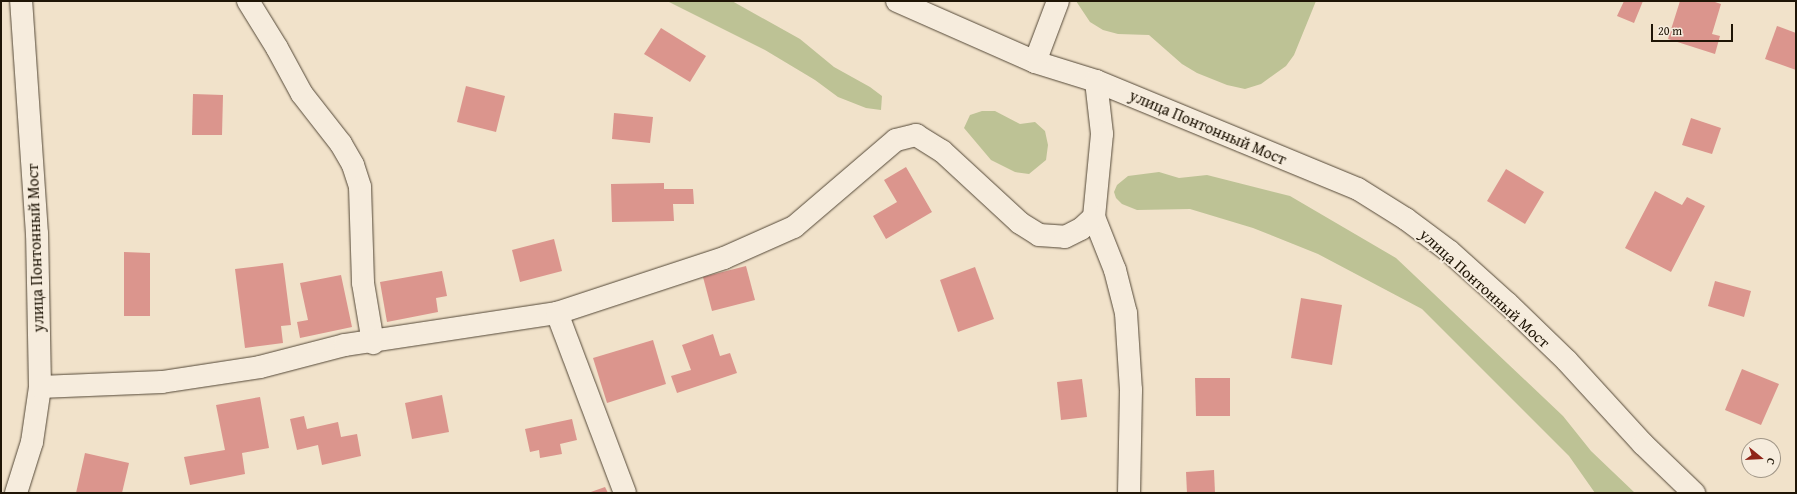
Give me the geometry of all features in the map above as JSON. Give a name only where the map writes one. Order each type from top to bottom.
[{"type":"street","name":"улица Понтонный Мост","points":[[16,493],[32,442],[40,387],[37,234],[21,1]]},
{"type":"street","points":[[248,1],[277,48],[302,94],[341,144],[353,165],[360,187],[363,283],[372,343]]},
{"type":"street","name":"улица Понтонный Мост","points":[[897,1],[1035,62],[1096,81],[1358,189],[1406,219],[1449,251],[1507,302],[1566,361],[1643,444],[1694,493]]},
{"type":"street","points":[[1035,62],[1058,1]]},
{"type":"street","points":[[1096,81],[1102,134],[1094,216],[1115,270],[1126,313],[1131,390],[1129,493]]},
{"type":"street","points":[[40,387],[162,382],[260,367],[345,345],[372,343],[557,313],[724,258],[794,227],[896,140],[916,134],[942,150],[1020,223],[1039,235],[1065,237],[1081,228],[1094,216]]},
{"type":"street","points":[[557,313],[625,493]]},
{"type":"green space","points":[[667,1],[732,1],[800,39],[834,67],[870,87],[882,96],[881,110],[866,108],[838,97],[815,80],[765,50]]},
{"type":"green space","points":[[1076,1],[1316,1],[1294,55],[1286,66],[1261,84],[1245,89],[1227,85],[1197,73],[1182,64],[1149,35],[1118,34],[1103,30],[1090,22]]},
{"type":"green space","points":[[982,111],[995,111],[1020,124],[1035,122],[1045,131],[1048,145],[1046,160],[1029,174],[1015,172],[991,160],[964,128],[970,115]]},
{"type":"green space","points":[[1159,172],[1179,178],[1207,175],[1290,196],[1396,258],[1563,416],[1591,451],[1635,493],[1595,493],[1569,456],[1422,309],[1318,254],[1253,228],[1190,209],[1137,210],[1122,204],[1116,198],[1114,192],[1117,185],[1128,176]]},
{"type":"building","points":[[1624,1],[1643,1],[1634,23],[1617,16]]},
{"type":"building","points":[[1680,1],[1712,1],[1721,4],[1712,34],[1720,36],[1715,54],[1668,39]]},
{"type":"building","points":[[1777,26],[1796,33],[1796,70],[1765,59]]},
{"type":"building","points":[[661,28],[706,56],[690,82],[644,54]]},
{"type":"building","points":[[466,86],[505,96],[496,132],[457,122]]},
{"type":"building","points":[[193,94],[223,95],[222,135],[192,135]]},
{"type":"building","points":[[614,113],[653,117],[650,143],[612,139]]},
{"type":"building","points":[[1691,118],[1721,128],[1712,154],[1682,145]]},
{"type":"building","points":[[906,167],[932,212],[886,239],[873,216],[897,202],[884,180]]},
{"type":"building","points":[[1506,169],[1544,192],[1525,224],[1487,201]]},
{"type":"building","points":[[664,183],[664,189],[693,189],[694,204],[673,204],[674,221],[612,222],[611,184]]},
{"type":"building","points":[[1655,191],[1682,205],[1687,197],[1705,206],[1671,272],[1625,248]]},
{"type":"building","points":[[554,239],[562,271],[520,282],[512,250]]},
{"type":"building","points":[[124,252],[150,253],[150,316],[124,316]]},
{"type":"building","points":[[283,263],[291,325],[281,326],[283,343],[245,348],[235,269]]},
{"type":"building","points":[[746,266],[755,300],[712,311],[703,277]]},
{"type":"building","points":[[975,267],[994,319],[958,332],[940,280]]},
{"type":"building","points":[[442,271],[447,296],[436,298],[438,312],[387,322],[380,282]]},
{"type":"building","points":[[341,275],[352,327],[300,338],[297,322],[308,320],[300,283]]},
{"type":"building","points":[[1715,281],[1751,291],[1744,317],[1708,306]]},
{"type":"building","points":[[1301,298],[1342,305],[1332,365],[1291,358]]},
{"type":"building","points":[[713,334],[720,356],[730,353],[737,373],[677,393],[671,376],[691,370],[682,345]]},
{"type":"building","points":[[653,340],[666,384],[607,403],[593,358]]},
{"type":"building","points":[[1742,369],[1779,384],[1761,425],[1725,410]]},
{"type":"building","points":[[1195,378],[1230,378],[1230,416],[1196,416]]},
{"type":"building","points":[[1082,379],[1087,417],[1061,420],[1057,382]]},
{"type":"building","points":[[442,395],[449,432],[412,439],[405,403]]},
{"type":"building","points":[[260,397],[269,448],[242,453],[245,474],[190,485],[184,457],[225,450],[216,405]]},
{"type":"building","points":[[304,416],[307,429],[338,422],[341,437],[357,434],[361,456],[322,465],[318,445],[297,450],[290,419]]},
{"type":"building","points":[[572,419],[577,440],[560,444],[562,454],[540,458],[539,450],[530,452],[525,429]]},
{"type":"building","points":[[85,453],[129,463],[122,493],[76,493]]},
{"type":"building","points":[[1214,470],[1215,493],[1187,493],[1186,472]]},
{"type":"building","points":[[605,487],[608,493],[588,493]]}]
